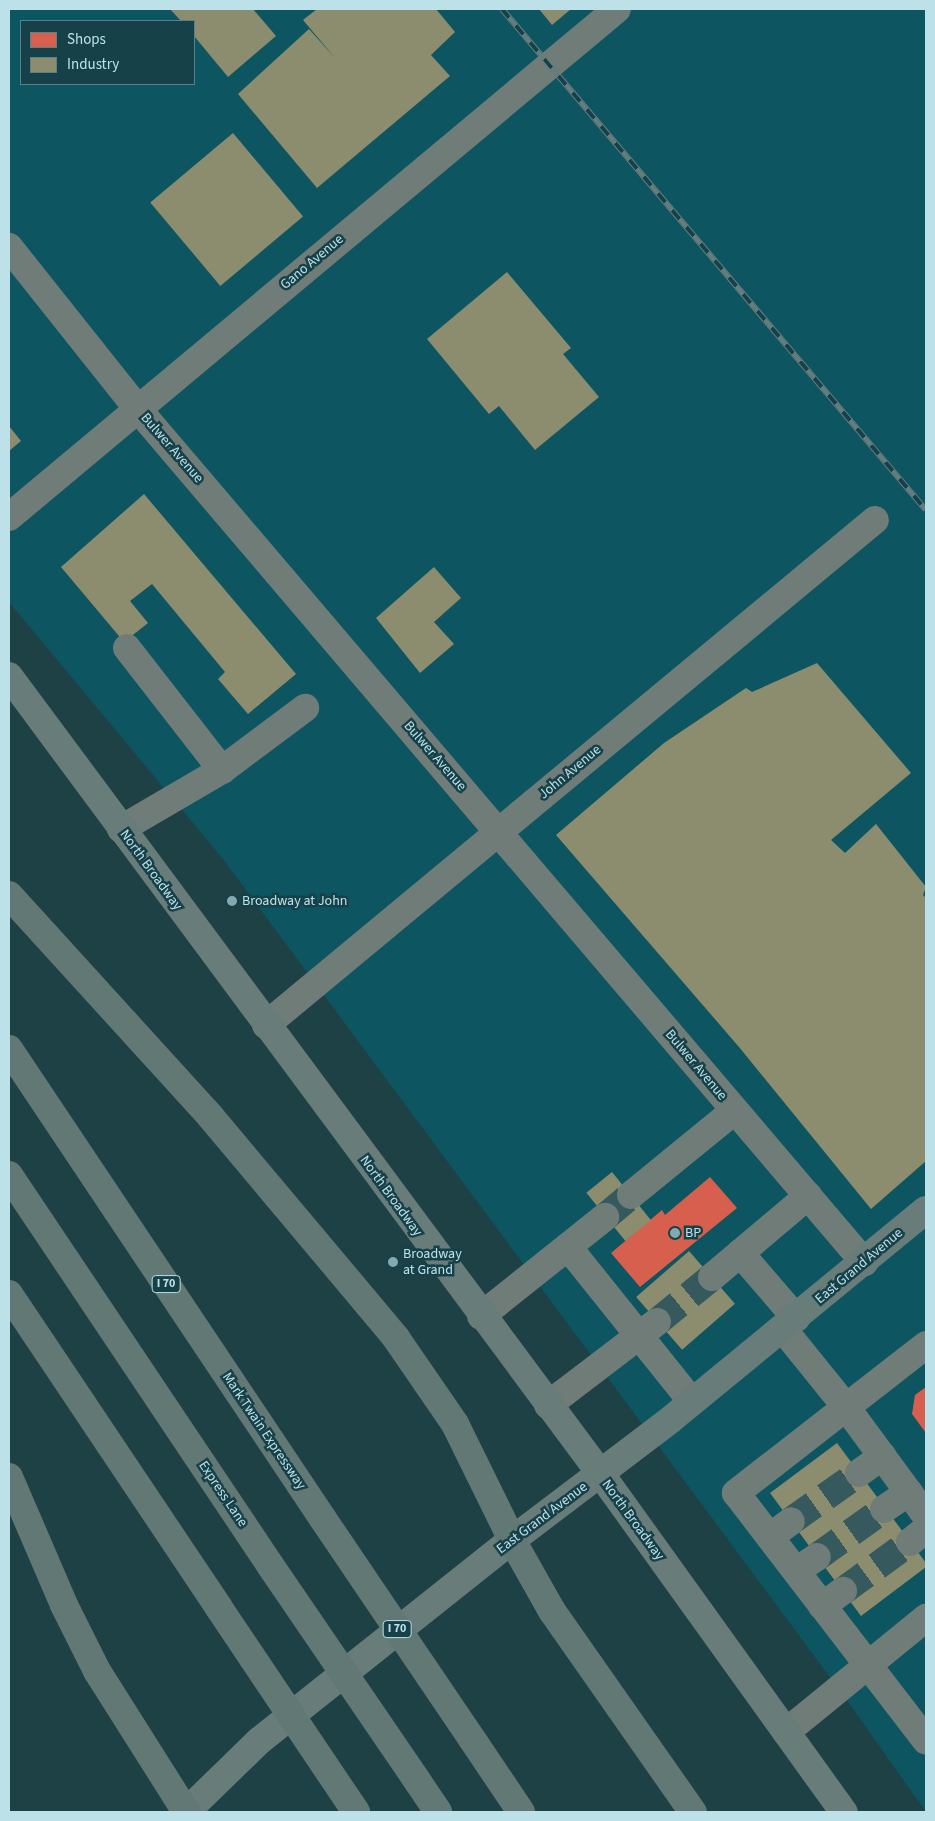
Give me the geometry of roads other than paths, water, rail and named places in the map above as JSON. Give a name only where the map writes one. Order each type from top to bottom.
[{"type":"highway","points":[[9,895],[210,1116],[384,1323],[455,1424],[512,1540],[552,1611],[693,1812]]},
{"type":"highway","name":"Mark Twain Expressway","points":[[9,1049],[521,1812]]},
{"type":"highway","name":"Express Lane","points":[[9,1175],[438,1812]]},
{"type":"highway","points":[[9,1294],[356,1812]]},
{"type":"highway","points":[[9,1477],[64,1605],[97,1671],[186,1812]]},
{"type":"main road","name":"North Broadway","points":[[9,676],[481,1316],[600,1474],[844,1812]]},
{"type":"main road","name":"East Grand Avenue","points":[[186,1812],[259,1741],[512,1540],[600,1474],[790,1324],[926,1210]]},
{"type":"street","name":"Gano Avenue","points":[[9,517],[137,408],[617,9]]},
{"type":"street","name":"Bulwer Avenue","points":[[9,247],[137,408],[864,1262]]},
{"type":"street","name":"John Avenue","points":[[266,1025],[875,520]]},
{"type":"street","points":[[127,648],[222,770]]},
{"type":"street","points":[[121,829],[222,770],[305,708]]},
{"type":"street","points":[[631,1195],[734,1110]]},
{"type":"street","points":[[712,1277],[808,1196]]},
{"type":"street","points":[[481,1316],[606,1217]]},
{"type":"street","points":[[568,1247],[648,1328],[692,1402]]},
{"type":"street","points":[[740,1253],[846,1407],[926,1516]]},
{"type":"street","points":[[548,1406],[648,1328]]},
{"type":"street","points":[[926,1345],[736,1493],[780,1529],[807,1564],[832,1599],[865,1665],[926,1740]]},
{"type":"street","points":[[859,1473],[882,1456]]},
{"type":"street","points":[[884,1510],[909,1492]]},
{"type":"street","points":[[786,1732],[865,1665],[926,1618]]},
{"type":"tunnel","points":[[605,1217],[631,1195]]},
{"type":"tunnel","points":[[657,1322],[712,1277]]},
{"type":"tunnel","points":[[791,1521],[859,1473]]},
{"type":"tunnel","points":[[817,1557],[884,1509]]},
{"type":"tunnel","points":[[843,1591],[910,1542]]},
{"type":"railway","points":[[502,9],[926,510]]},
{"type":"place","name":"Broadway at John","points":[[232,901]]},
{"type":"place","name":"BP","points":[[675,1233]]},
{"type":"place","name":"Broadway at Grand","points":[[393,1262]]}]
